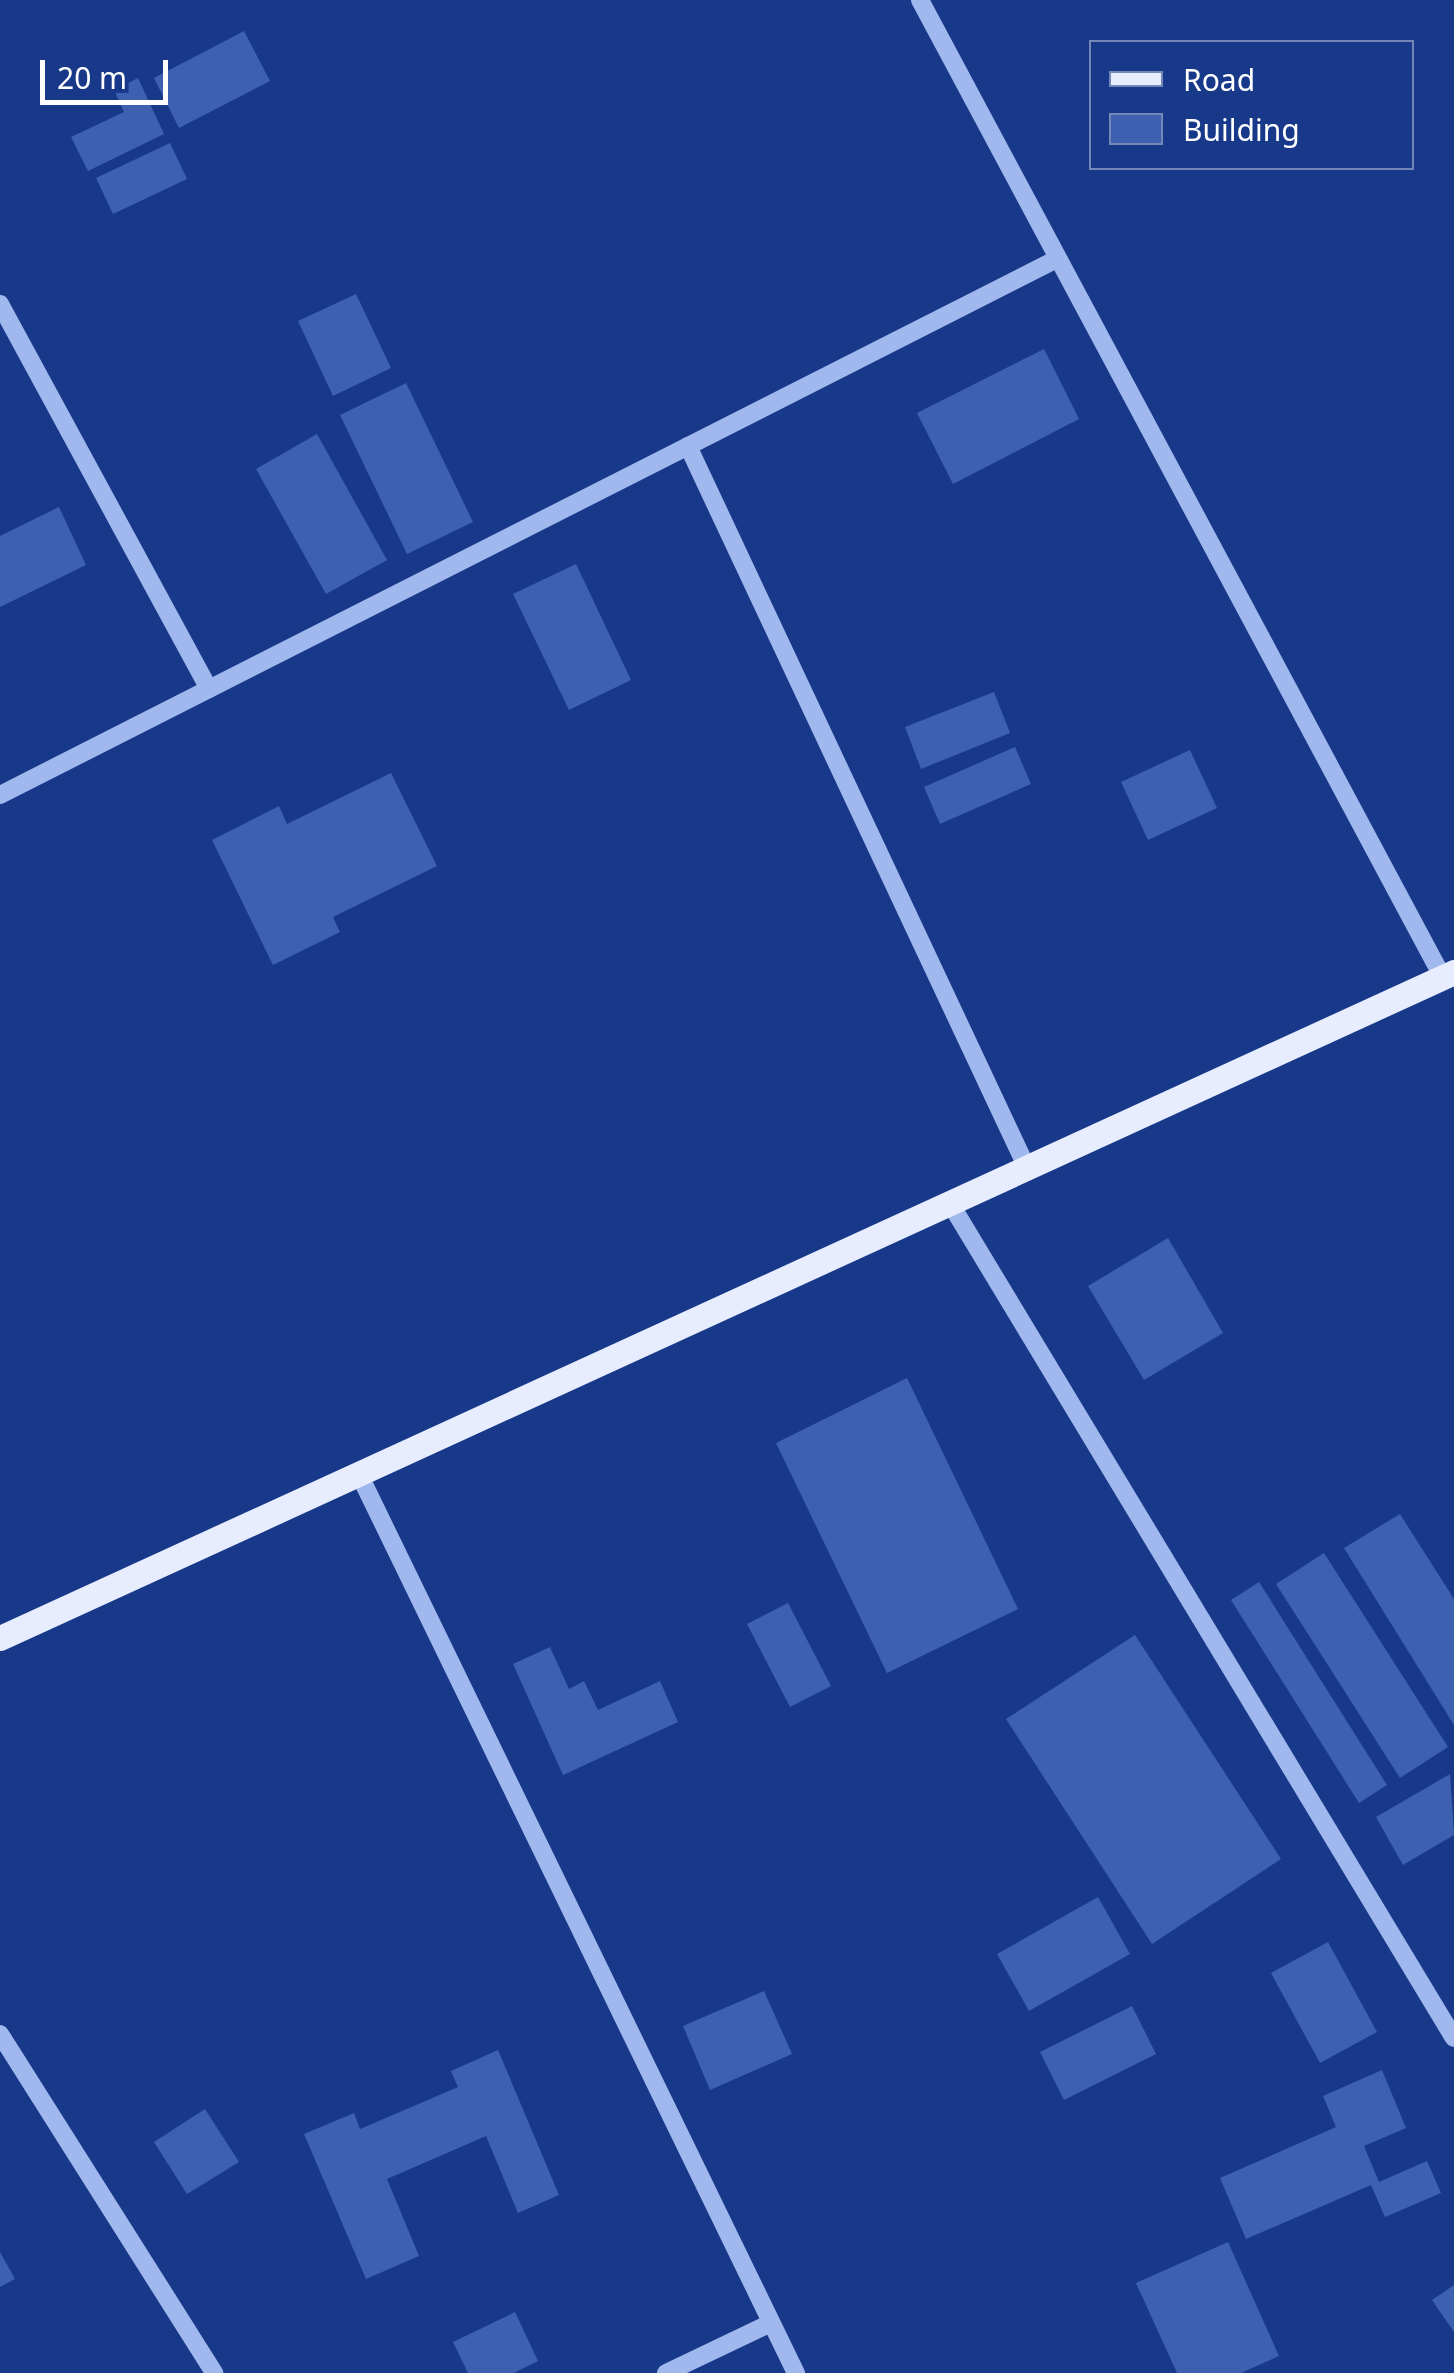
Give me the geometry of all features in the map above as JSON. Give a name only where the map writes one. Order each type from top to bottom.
[{"type":"main road","points":[[0,1638],[1449,975]]},
{"type":"street","points":[[920,0],[1056,259],[1449,975]]},
{"type":"street","points":[[0,795],[1056,259]]},
{"type":"street","points":[[0,304],[209,688]]},
{"type":"street","points":[[688,446],[1027,1168]]},
{"type":"street","points":[[950,1203],[1454,2038]]},
{"type":"street","points":[[359,1474],[796,2373]]},
{"type":"street","points":[[0,2034],[214,2373]]},
{"type":"street","points":[[666,2373],[772,2323]]},
{"type":"building","points":[[244,31],[270,81],[179,128],[154,78]]},
{"type":"building","points":[[138,78],[164,134],[88,171],[71,137],[124,112],[114,90]]},
{"type":"building","points":[[170,143],[187,179],[113,214],[96,178]]},
{"type":"building","points":[[356,294],[391,368],[333,396],[298,321]]},
{"type":"building","points":[[1044,349],[1079,419],[953,484],[917,413]]},
{"type":"building","points":[[406,383],[473,522],[407,554],[340,415]]},
{"type":"building","points":[[317,434],[387,560],[326,594],[256,469]]},
{"type":"building","points":[[59,507],[86,565],[0,607],[0,536]]},
{"type":"building","points":[[576,564],[631,680],[569,710],[513,594]]},
{"type":"building","points":[[994,692],[1010,733],[921,769],[905,727]]},
{"type":"building","points":[[1015,747],[1031,784],[940,824],[924,787]]},
{"type":"building","points":[[1190,750],[1217,808],[1148,840],[1121,782]]},
{"type":"building","points":[[391,773],[437,866],[333,917],[340,932],[273,965],[212,840],[279,806],[287,824]]},
{"type":"building","points":[[1168,1238],[1223,1333],[1144,1380],[1088,1286]]},
{"type":"building","points":[[907,1378],[1018,1609],[887,1673],[776,1443]]},
{"type":"building","points":[[1400,1514],[1454,1599],[1454,1725],[1344,1548]]},
{"type":"building","points":[[1324,1553],[1448,1747],[1400,1778],[1276,1584]]},
{"type":"building","points":[[1259,1582],[1387,1785],[1359,1803],[1231,1600]]},
{"type":"building","points":[[788,1603],[831,1686],[790,1707],[747,1624]]},
{"type":"building","points":[[1135,1635],[1281,1859],[1152,1944],[1006,1719]]},
{"type":"building","points":[[550,1647],[569,1689],[584,1681],[598,1710],[660,1681],[678,1722],[563,1775],[513,1664]]},
{"type":"building","points":[[1450,1774],[1454,1835],[1403,1865],[1376,1817]]},
{"type":"building","points":[[1098,1897],[1130,1954],[1029,2011],[997,1954]]},
{"type":"building","points":[[1328,1942],[1377,2032],[1320,2063],[1271,1973]]},
{"type":"building","points":[[764,1991],[792,2054],[710,2090],[683,2026]]},
{"type":"building","points":[[1132,2006],[1156,2054],[1064,2100],[1040,2052]]},
{"type":"building","points":[[498,2050],[559,2195],[518,2213],[486,2136],[387,2179],[419,2256],[366,2279],[304,2134],[354,2113],[360,2129],[458,2087],[451,2071]]},
{"type":"building","points":[[1382,2070],[1406,2128],[1364,2146],[1379,2182],[1427,2161],[1441,2193],[1385,2217],[1371,2185],[1246,2239],[1220,2178],[1336,2127],[1323,2096]]},
{"type":"building","points":[[205,2109],[239,2162],[187,2194],[154,2142]]},
{"type":"building","points":[[1228,2242],[1279,2356],[1241,2373],[1177,2373],[1136,2283]]},
{"type":"building","points":[[0,2252],[15,2279],[0,2287]]},
{"type":"building","points":[[1454,2285],[1454,2332],[1432,2300]]},
{"type":"building","points":[[515,2312],[538,2361],[514,2373],[468,2373],[453,2342]]}]
